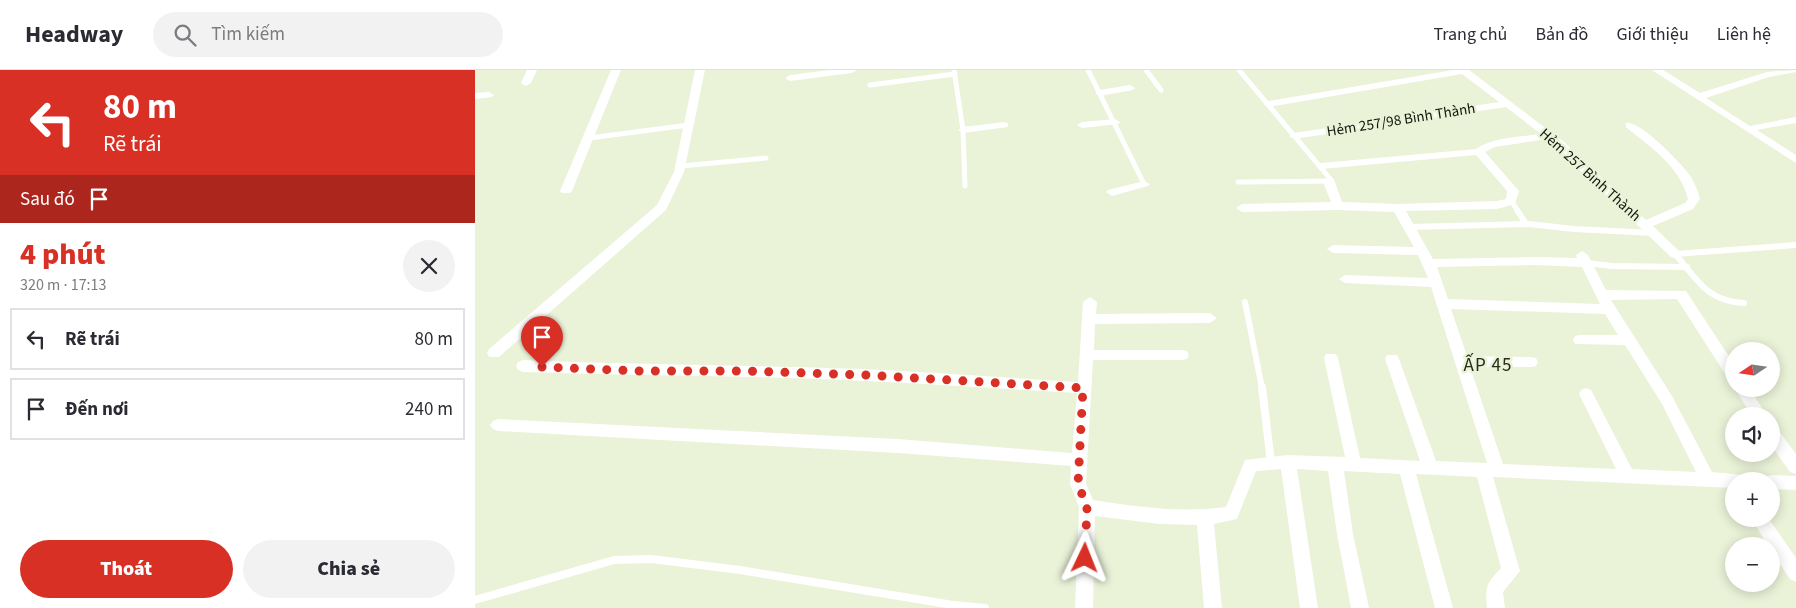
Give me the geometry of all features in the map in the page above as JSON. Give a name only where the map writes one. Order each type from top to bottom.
[{"type":"street","points":[[526,83],[532,70]]},
{"type":"street","points":[[567,191],[616,70]]},
{"type":"street","points":[[494,353],[661,206],[681,166],[701,70]]},
{"type":"street","points":[[790,78],[852,70]]},
{"type":"street","points":[[1267,104],[1464,70]]},
{"type":"street","name":"Hẻm 257 Bình Thành","points":[[1464,70],[1560,144],[1675,254]]},
{"type":"street","points":[[1657,70],[1796,160]]},
{"type":"street","points":[[1698,97],[1767,75],[1793,70]]},
{"type":"street","points":[[1100,93],[1130,88]]},
{"type":"street","points":[[475,96],[489,94]]},
{"type":"street","name":"Hẻm 257/98 Bình Thành","points":[[1294,136],[1507,104]]},
{"type":"street","points":[[1749,129],[1796,120]]},
{"type":"street","points":[[1082,125],[1115,122]]},
{"type":"street","points":[[963,130],[1004,125]]},
{"type":"street","points":[[1630,126],[1685,175],[1692,187],[1694,199],[1689,206],[1649,229]]},
{"type":"street","points":[[1321,166],[1479,152],[1487,146],[1549,136]]},
{"type":"street","points":[[1241,208],[1338,206],[1398,208],[1497,205],[1511,200],[1513,191],[1479,152]]},
{"type":"street","points":[[1330,181],[1338,206]]},
{"type":"street","points":[[1112,192],[1144,184]]},
{"type":"street","points":[[1398,208],[1426,257],[1436,283],[1462,361],[1491,472],[1511,570],[1494,589],[1496,608]]},
{"type":"street","points":[[1333,249],[1426,257],[1535,261],[1584,259],[1609,309],[1667,400],[1708,480]]},
{"type":"street","points":[[1345,279],[1436,283]]},
{"type":"street","points":[[1602,295],[1681,294],[1725,362]]},
{"type":"street","points":[[1084,608],[1087,507],[1078,484],[1090,302]]},
{"type":"street","points":[[1443,304],[1609,309]]},
{"type":"street","points":[[1089,318],[1210,318]]},
{"type":"street","points":[[1579,340],[1630,340]]},
{"type":"street","points":[[1086,355],[1182,355]]},
{"type":"street","points":[[1331,358],[1354,466]]},
{"type":"street","points":[[1392,358],[1431,469]]},
{"type":"street","points":[[1462,361],[1531,362]]},
{"type":"street","points":[[523,366],[640,371],[745,371],[865,375],[1083,388]]},
{"type":"street","points":[[1586,394],[1628,477]]},
{"type":"street","points":[[498,425],[898,446],[1079,460]]},
{"type":"street","points":[[1780,445],[1796,468]]},
{"type":"street","points":[[1279,463],[1309,608]]},
{"type":"street","points":[[1087,507],[1135,515],[1205,518],[1231,514],[1251,464],[1279,463],[1725,481]]},
{"type":"street","points":[[1335,465],[1345,534],[1360,608]]},
{"type":"street","points":[[1406,468],[1444,608]]},
{"type":"street","points":[[1780,482],[1796,483]]},
{"type":"street","points":[[1205,518],[1213,608]]},
{"type":"street","points":[[1765,527],[1796,573]]},
{"type":"lane","points":[[1088,70],[1144,184]]},
{"type":"lane","points":[[1146,70],[1161,90]]},
{"type":"lane","points":[[1238,182],[1330,181],[1321,166],[1239,70]]},
{"type":"lane","points":[[870,85],[955,72],[963,130],[965,186]]},
{"type":"lane","points":[[589,138],[689,125]]},
{"type":"lane","points":[[681,166],[766,158]]},
{"type":"lane","points":[[1511,200],[1526,224]]},
{"type":"lane","points":[[1410,227],[1526,224],[1649,229]]},
{"type":"lane","points":[[1675,254],[1760,246],[1796,245]]},
{"type":"lane","points":[[1675,254],[1712,298],[1726,303],[1744,303]]},
{"type":"lane","points":[[1584,259],[1612,266],[1687,268]]},
{"type":"lane","points":[[1245,302],[1279,463]]},
{"type":"lane","points":[[475,600],[614,560],[651,559],[740,570],[944,604],[985,608]]},
{"type":"district","name":"ẤP 45","points":[[1488,365]]},
{"type":"route","points":[[542,367],[640,371],[745,371],[865,375],[1083,388],[1078,484],[1087,507],[1085,558]]}]
